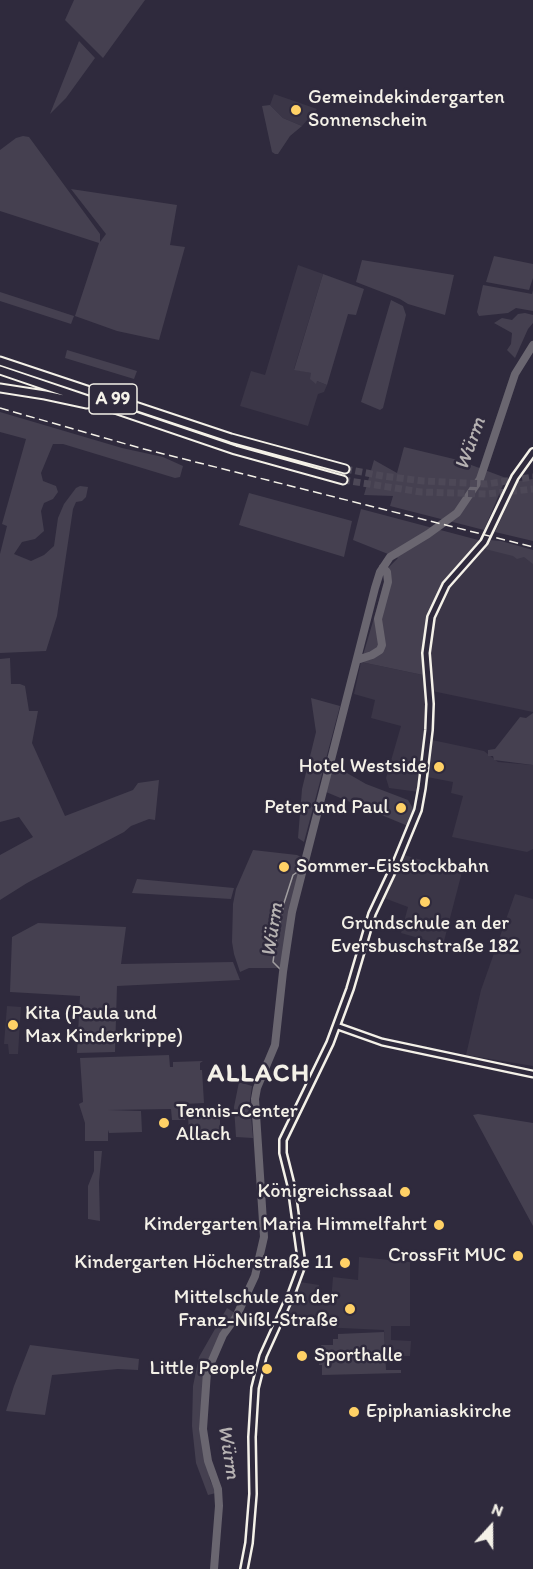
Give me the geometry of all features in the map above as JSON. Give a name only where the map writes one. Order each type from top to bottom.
[{"type":"highway","name":"A 99","points":[[2,362],[231,438],[345,469]]},
{"type":"highway","name":"A 99","points":[[0,370],[235,450],[343,480]]},
{"type":"highway","name":"A 99","points":[[0,388],[105,406]]},
{"type":"main road","points":[[244,1569],[249,1543],[253,1494],[252,1437],[255,1388],[263,1356],[302,1266],[291,1185],[282,1144],[337,1026],[372,914],[418,810],[424,780],[431,712],[426,665],[428,629],[440,595],[484,542],[515,477],[533,452]]},
{"type":"street","points":[[337,1026],[382,1042],[533,1074]]},
{"type":"shaded area","points":[[74,0],[145,0],[103,58],[65,20]]},
{"type":"shaded area","points":[[79,41],[95,58],[66,98],[50,114]]},
{"type":"shaded area","name":"Gemeindekindergarten Sonnenschein","points":[[274,94],[317,109],[302,126],[283,118],[270,105]]},
{"type":"shaded area","points":[[270,105],[283,118],[302,126],[290,136],[278,154],[272,152],[262,106]]},
{"type":"shaded area","points":[[29,137],[100,234],[100,242],[106,234],[71,189],[177,205],[170,245],[185,247],[159,340],[117,331],[75,316],[99,243],[0,211],[0,150],[16,138]]},
{"type":"shaded area","points":[[494,256],[533,264],[533,278],[529,290],[486,282]]},
{"type":"shaded area","points":[[362,260],[454,275],[445,315],[408,304],[356,282]]},
{"type":"shaded area","points":[[298,265],[323,274],[294,369],[311,373],[317,381],[327,385],[324,392],[318,394],[308,426],[240,406],[251,371],[265,375]]},
{"type":"shaded area","points":[[323,274],[364,289],[356,315],[348,314],[327,385],[317,381],[316,384],[310,379],[311,373],[294,370]]},
{"type":"shaded area","points":[[483,285],[532,294],[533,290],[533,311],[516,308],[508,313],[479,316],[477,312]]},
{"type":"shaded area","points":[[0,292],[74,316],[71,324],[0,301]]},
{"type":"shaded area","points":[[391,300],[403,306],[406,315],[383,408],[380,410],[361,402]]},
{"type":"shaded area","points":[[518,314],[533,315],[533,323],[515,358],[507,350],[511,344],[512,333],[494,323],[502,318],[512,320]]},
{"type":"shaded area","points":[[67,350],[137,371],[134,379],[65,358]]},
{"type":"shaded area","points":[[0,412],[122,448],[163,457],[183,466],[180,477],[175,478],[63,444],[53,444],[41,473],[43,481],[56,486],[58,492],[53,499],[44,503],[41,511],[44,531],[35,539],[22,542],[14,554],[31,561],[44,555],[54,546],[58,518],[64,504],[76,488],[88,487],[86,497],[76,502],[73,509],[57,616],[46,651],[0,653],[0,554],[7,526],[2,524],[26,439],[0,432]]},
{"type":"shaded area","points":[[404,447],[458,460],[506,478],[484,530],[390,506],[393,496],[364,495],[374,460],[397,473]]},
{"type":"shaded area","points":[[533,479],[533,541],[495,532],[518,481]]},
{"type":"shaded area","points":[[249,493],[352,521],[344,557],[239,525]]},
{"type":"shaded area","points":[[361,509],[482,541],[440,588],[428,614],[422,658],[423,675],[361,662],[389,567],[398,558],[353,540]]},
{"type":"shaded area","points":[[490,540],[533,550],[533,564],[524,557],[517,559],[485,549],[483,552],[483,547]]},
{"type":"shaded area","points":[[482,541],[533,555],[533,712],[432,691],[419,792],[389,788],[386,778],[401,726],[371,718],[375,700],[354,694],[361,662],[423,675],[422,658],[428,614],[440,588]]},
{"type":"shaded area","points":[[10,658],[11,684],[25,686],[29,711],[38,711],[32,743],[65,816],[133,790],[138,783],[159,780],[155,820],[149,819],[131,826],[0,900],[0,855],[33,837],[19,817],[0,822],[0,659]]},
{"type":"shaded area","points":[[311,698],[340,706],[304,842],[298,838],[302,789],[316,732]]},
{"type":"shaded area","points":[[533,713],[533,765],[494,760],[493,756],[488,756],[488,750],[495,749],[520,717],[526,718]]},
{"type":"shaded area","points":[[432,740],[484,751],[498,762],[533,765],[533,849],[527,852],[452,837],[463,796],[451,793],[453,782],[427,777]]},
{"type":"shaded area","points":[[333,765],[366,784],[408,800],[414,810],[408,826],[326,792]]},
{"type":"shaded area","points":[[253,850],[297,855],[305,859],[293,901],[282,968],[249,968],[240,972],[232,942],[233,904],[236,889]]},
{"type":"shaded area","name":"Grundschule an der Eversbuschstraße 182","points":[[401,854],[462,872],[443,945],[401,933],[408,907],[384,898]]},
{"type":"shaded area","points":[[137,879],[234,888],[231,899],[132,893]]},
{"type":"shaded area","points":[[515,894],[533,899],[533,1066],[466,1055],[481,990]]},
{"type":"shaded area","points":[[38,923],[126,927],[121,964],[233,962],[240,980],[117,986],[115,1052],[77,1053],[80,996],[10,992],[12,937]]},
{"type":"shaded area","name":"Kita (Paula und Max Kinderkrippe)","points":[[7,1006],[21,1007],[18,1054],[9,1054],[8,1044],[4,1044]]},
{"type":"shaded area","points":[[169,1055],[170,1067],[173,1067],[173,1062],[203,1061],[200,1063],[200,1070],[202,1070],[204,1103],[185,1104],[185,1120],[172,1120],[171,1109],[108,1110],[141,1111],[142,1132],[109,1133],[108,1130],[108,1141],[85,1141],[85,1123],[79,1104],[83,1102],[80,1058]]},
{"type":"shaded area","points":[[239,1082],[252,1086],[248,1115],[251,1116],[253,1138],[236,1137],[234,1107]]},
{"type":"shaded area","points":[[220,1114],[220,1134],[189,1134],[188,1115]]},
{"type":"shaded area","points":[[473,1115],[533,1123],[533,1226]]},
{"type":"shaded area","points":[[94,1151],[102,1151],[99,1182],[100,1221],[88,1219],[88,1186],[94,1171]]},
{"type":"shaded area","name":"Mittelschule an der Franz-Nißl-Straße","points":[[359,1257],[410,1262],[410,1326],[391,1326],[391,1340],[411,1341],[410,1356],[385,1356],[384,1330],[321,1327],[321,1321],[286,1318],[300,1282],[319,1285],[317,1299],[331,1301],[333,1277],[358,1280]]},
{"type":"shaded area","points":[[227,1308],[235,1313],[219,1338],[208,1362],[204,1378],[201,1430],[210,1480],[216,1493],[208,1495],[196,1463],[192,1426],[193,1386],[199,1357]]},
{"type":"shaded area","points":[[384,1332],[386,1370],[401,1370],[401,1373],[322,1375],[322,1365],[319,1365],[319,1361],[322,1360],[321,1345],[333,1345],[333,1339],[338,1339],[338,1334]]},
{"type":"shaded area","points":[[30,1345],[139,1359],[138,1370],[118,1369],[52,1375],[45,1415],[6,1411]]},
{"type":"waterway","name":"Würm","points":[[214,1569],[219,1506],[218,1489],[208,1461],[203,1429],[207,1372],[223,1335],[236,1317],[255,1276],[264,1237],[255,1099],[257,1088],[275,1045],[292,912],[375,588],[380,572],[390,557],[457,513],[480,479],[515,374],[533,345]]},
{"type":"waterway","points":[[357,660],[372,655],[380,650],[382,645],[378,619],[388,582],[387,572],[383,567]]},
{"type":"waterway","points":[[283,972],[273,962],[277,934],[293,875],[303,868]]},
{"type":"waterway","points":[[274,950],[269,947],[267,940],[271,935],[277,934]]},
{"type":"tunnel","points":[[345,469],[423,481],[487,484],[533,477]]},
{"type":"tunnel","points":[[343,480],[421,492],[487,494],[533,489]]},
{"type":"railway","points":[[0,408],[140,448],[533,547]]},
{"type":"place","name":"Gemeindekindergarten Sonnenschein","points":[[296,110]]},
{"type":"place","name":"Hotel Westside","points":[[439,767]]},
{"type":"place","name":"Peter und Paul","points":[[401,808]]},
{"type":"place","name":"Sommer-Eisstockbahn","points":[[284,867]]},
{"type":"place","name":"Grundschule an der Eversbuschstraße 182","points":[[425,902]]},
{"type":"place","name":"Kita (Paula und Max Kinderkrippe)","points":[[13,1025]]},
{"type":"place","name":"Tennis-Center Allach","points":[[164,1123]]},
{"type":"place","name":"Königreichssaal","points":[[405,1192]]},
{"type":"place","name":"Kindergarten Maria Himmelfahrt","points":[[439,1225]]},
{"type":"place","name":"CrossFit MUC","points":[[518,1256]]},
{"type":"place","name":"Kindergarten Höcherstraße 11","points":[[345,1263]]},
{"type":"place","name":"Mittelschule an der Franz-Nißl-Straße","points":[[350,1309]]},
{"type":"place","name":"Sporthalle","points":[[302,1356]]},
{"type":"place","name":"Little People","points":[[267,1369]]},
{"type":"place","name":"Epiphaniaskirche","points":[[354,1412]]},
{"type":"district","name":"ALLACH","points":[[259,1074]]}]
